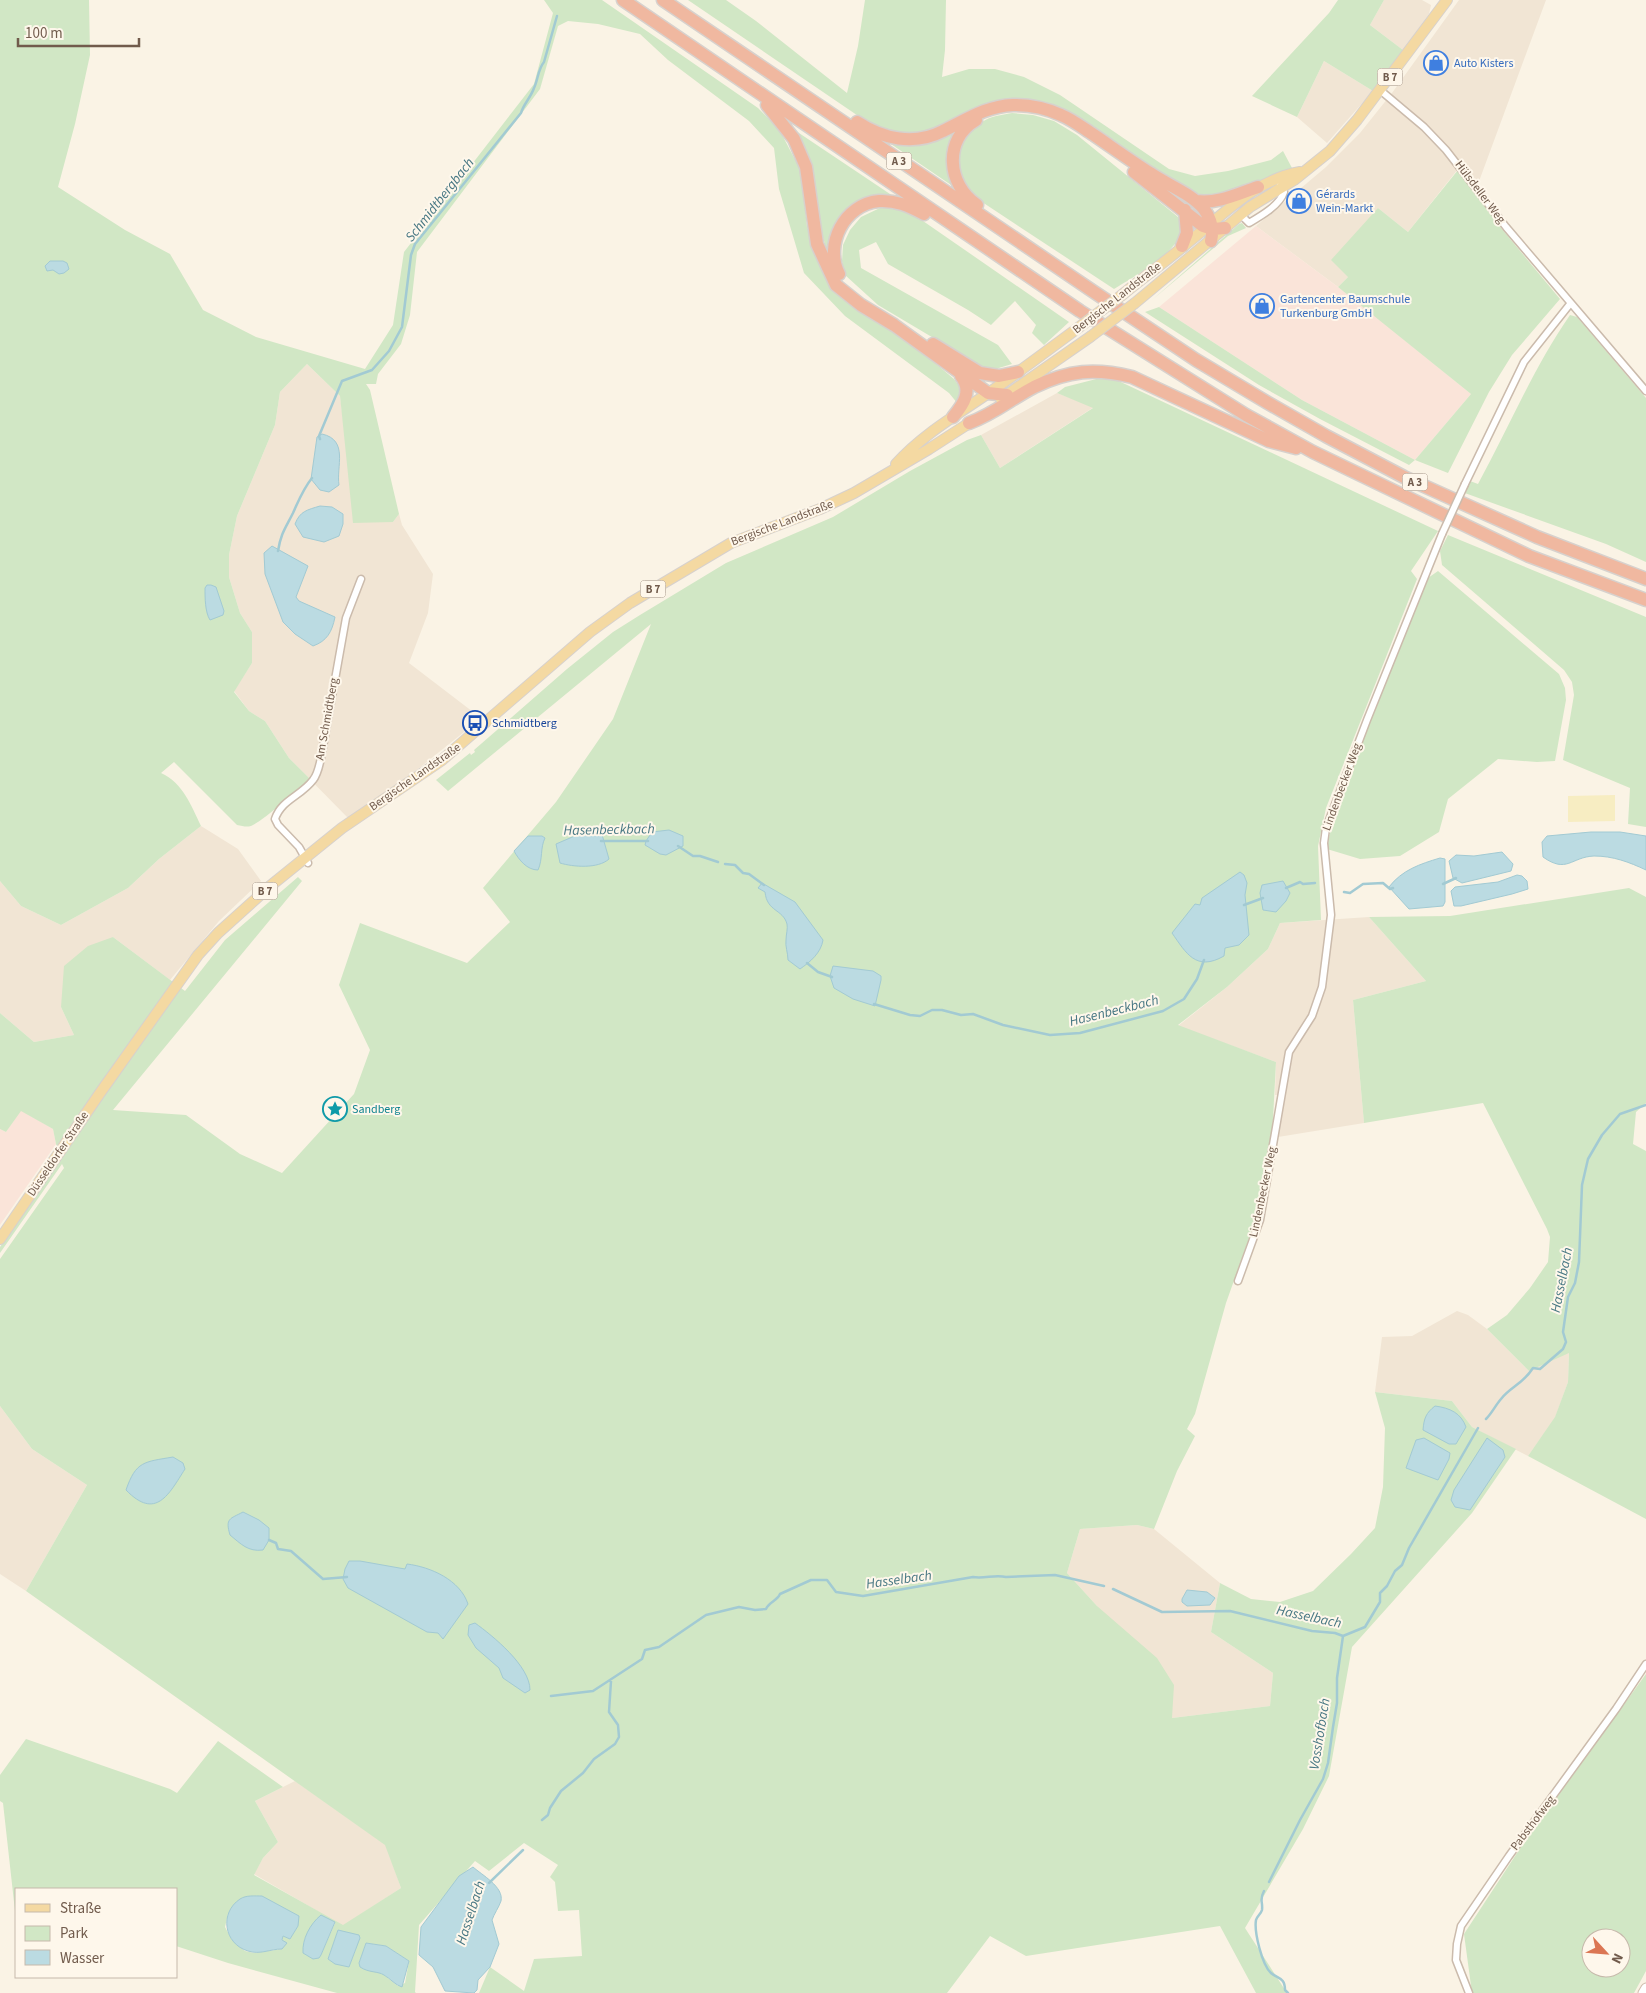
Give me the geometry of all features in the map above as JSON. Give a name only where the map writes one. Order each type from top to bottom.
[{"type":"highway","name":"A 3","points":[[623,0],[979,243],[1147,354],[1246,415],[1313,452],[1529,556],[1646,600]]},
{"type":"highway","name":"A 3","points":[[663,0],[1196,360],[1326,436],[1404,476],[1537,538],[1646,579]]},
{"type":"highway","points":[[756,92],[794,139],[806,167],[816,244],[836,285],[861,305],[894,325],[988,394],[1007,395]]},
{"type":"highway","points":[[803,96],[819,97],[871,131],[886,137],[907,140],[934,135],[976,113],[998,107],[1021,105],[1046,109],[1072,121],[1151,174],[1196,201],[1205,211],[1213,230]]},
{"type":"highway","points":[[994,225],[984,210],[968,199],[958,186],[953,174],[954,148],[970,123],[978,118],[994,113],[1013,110],[1032,111],[1048,115],[1075,129],[1213,230]]},
{"type":"highway","points":[[1196,201],[1220,200],[1254,190]]},
{"type":"highway","points":[[979,243],[909,206],[896,202],[876,201],[858,209],[843,222],[835,240],[833,256],[838,272],[855,294],[897,321],[980,373],[994,376],[1018,372]]},
{"type":"highway","points":[[1182,246],[1187,233],[1185,210]]},
{"type":"highway","points":[[953,417],[962,407],[967,394],[965,382],[958,372]]},
{"type":"highway","points":[[969,423],[989,416],[1033,388],[1057,378],[1082,372],[1109,372],[1132,377],[1269,441],[1313,452]]},
{"type":"main road","name":"Bergische Landstraße","points":[[890,471],[918,442],[988,394],[1078,328],[1182,246],[1241,215],[1250,207],[1282,188],[1335,145],[1380,90],[1447,0]]},
{"type":"main road","name":"Bergische Landstraße","points":[[117,1069],[208,944],[342,828],[442,760],[590,632],[630,603],[720,548],[756,532],[840,501],[929,449],[969,423],[1135,303],[1213,230],[1235,202],[1273,181],[1303,171]]},
{"type":"main road","points":[[1241,215],[1240,206],[1254,190]]},
{"type":"main road","name":"Düsseldorfer Straße","points":[[0,1239],[117,1069]]},
{"type":"main road","points":[[1643,1993],[1646,1988]]},
{"type":"street","name":"Hülsdeller Weg","points":[[1380,90],[1424,127],[1461,166],[1490,207],[1646,392]]},
{"type":"street","points":[[1273,181],[1282,188]]},
{"type":"street","name":"Lindenbecker Weg","points":[[1238,1281],[1260,1220],[1289,1052],[1312,1016],[1322,988],[1331,915],[1324,843],[1326,828],[1442,534],[1465,484],[1524,362],[1570,304]]},
{"type":"street","name":"Am Schmidtberg","points":[[307,860],[299,847],[278,826],[275,819],[280,808],[302,791],[316,775],[321,758],[346,618],[361,579]]},
{"type":"street","name":"Pabsthofweg","points":[[1469,1993],[1456,1960],[1456,1944],[1461,1926],[1646,1664]]},
{"type":"shaded area","points":[[1384,0],[1422,0],[1431,5],[1429,14],[1403,50],[1370,25]]},
{"type":"shaded area","points":[[1459,0],[1546,0],[1478,184],[1462,164],[1408,232],[1378,208],[1348,277],[1338,287],[1256,226],[1326,167],[1360,133],[1392,93]]},
{"type":"shaded area","points":[[1324,61],[1373,91],[1327,143],[1297,117]]},
{"type":"shaded area","name":"Gartencenter Baumschule Turkenburg GmbH","points":[[1256,226],[1350,296],[1471,394],[1415,460],[1302,400],[1159,307]]},
{"type":"shaded area","points":[[307,364],[340,396],[345,436],[393,522],[399,514],[402,525],[433,574],[428,613],[409,663],[477,715],[464,732],[418,769],[348,818],[289,758],[265,721],[249,711],[234,691],[252,663],[252,632],[240,613],[229,577],[229,555],[237,516],[275,425],[280,392]]},
{"type":"shaded area","points":[[1057,393],[1094,407],[1000,468],[981,435]]},
{"type":"shaded area","points":[[201,826],[238,849],[261,881],[219,921],[170,980],[113,937],[61,1007],[74,1035],[34,1042],[0,1013],[0,881],[21,906],[61,925],[128,888],[159,859]]},
{"type":"shaded area","points":[[1369,917],[1426,981],[1353,1000],[1364,1123],[1278,1137],[1283,1095],[1275,1095],[1276,1062],[1178,1026],[1227,987],[1268,949],[1280,923]]},
{"type":"shaded area","points":[[21,1110],[53,1129],[56,1144],[0,1225],[0,1129],[6,1132]]},
{"type":"shaded area","points":[[1457,1311],[1468,1315],[1487,1329],[1529,1371],[1569,1352],[1568,1382],[1555,1418],[1528,1456],[1472,1427],[1452,1401],[1375,1392],[1382,1337],[1412,1336]]},
{"type":"shaded area","points":[[0,1406],[32,1449],[87,1485],[26,1591],[0,1574]]},
{"type":"shaded area","points":[[1137,1525],[1154,1529],[1220,1583],[1211,1632],[1273,1673],[1270,1706],[1172,1718],[1172,1713],[1097,1606],[1067,1573],[1080,1529]]},
{"type":"shaded area","points":[[295,1781],[386,1845],[401,1888],[343,1926],[254,1874],[263,1858],[278,1842],[255,1801]]},
{"type":"green space","points":[[0,0],[89,0],[90,55],[75,124],[58,187],[125,230],[170,254],[203,310],[256,337],[365,369],[393,325],[404,252],[534,84],[553,13],[544,0],[602,0],[758,108],[779,129],[801,171],[807,227],[823,269],[954,379],[962,390],[958,404],[949,393],[845,316],[804,273],[779,189],[774,148],[749,121],[668,60],[640,34],[598,24],[568,21],[558,26],[540,89],[417,252],[410,315],[401,344],[378,374],[376,384],[366,384],[370,390],[399,514],[393,522],[353,523],[340,396],[307,364],[280,392],[275,425],[237,516],[229,555],[229,577],[240,613],[252,632],[252,663],[234,692],[249,711],[265,721],[289,758],[309,778],[265,817],[253,825],[245,826],[237,825],[174,762],[161,773],[169,777],[186,795],[201,826],[159,859],[128,888],[61,925],[21,906],[0,881]]},
{"type":"green space","points":[[688,0],[726,0],[756,21],[847,93],[858,46],[865,0],[946,0],[945,50],[942,77],[969,69],[995,69],[1024,77],[1060,95],[1169,169],[1195,176],[1228,171],[1271,160],[1283,151],[1292,168],[1247,188],[1200,198],[1036,103],[917,133],[902,134],[873,126]]},
{"type":"green space","points":[[1338,0],[1384,0],[1370,25],[1403,50],[1373,91],[1324,61],[1297,117],[1252,96],[1329,13]]},
{"type":"green space","points":[[1012,113],[1033,115],[1054,121],[1077,135],[1178,217],[1181,227],[1179,238],[1160,259],[1114,289],[976,198],[965,187],[958,169],[958,160],[963,142],[974,127],[985,120]]},
{"type":"green space","points":[[961,126],[954,187],[885,140]]},
{"type":"green space","points":[[790,127],[893,196],[864,197],[841,215],[832,232],[828,255],[819,223],[811,167],[803,143]]},
{"type":"green space","points":[[1458,170],[1501,228],[1560,299],[1512,355],[1489,392],[1448,473],[1415,460],[1471,394],[1338,287],[1348,277],[1331,260],[1378,208],[1408,232]]},
{"type":"green space","points":[[882,207],[910,212],[1069,322],[1044,345],[1032,333],[1036,325],[1015,301],[991,325],[888,264],[876,242],[859,250],[861,268],[998,345],[1012,364],[989,371],[878,305],[845,275],[842,261],[843,245],[850,230],[861,217]]},
{"type":"green space","points":[[1242,223],[1246,228],[1228,236],[1152,300],[1239,224]]},
{"type":"green space","points":[[1159,307],[1302,400],[1415,460],[1409,465],[1320,419],[1259,385],[1145,312]]},
{"type":"green space","points":[[1570,315],[1577,317],[1646,398],[1646,562],[1606,544],[1462,492],[1470,481],[1478,484],[1533,376]]},
{"type":"green space","points":[[1108,376],[1438,531],[1411,571],[1417,579],[1326,808],[1318,846],[1321,920],[1280,923],[1268,949],[1227,987],[1178,1025],[1276,1062],[1272,1138],[1258,1213],[1226,1303],[1195,1414],[1187,1429],[1195,1436],[1177,1471],[1154,1529],[1137,1525],[1080,1529],[1067,1573],[1097,1606],[1157,1658],[1174,1685],[1172,1718],[1270,1706],[1273,1673],[1211,1632],[1220,1583],[1251,1599],[1280,1602],[1313,1591],[1375,1528],[1383,1487],[1385,1428],[1375,1392],[1452,1401],[1472,1427],[1516,1449],[1472,1513],[1352,1647],[1329,1776],[1303,1829],[1245,1928],[1287,1993],[1256,1993],[1220,1926],[1026,1956],[990,1936],[947,1993],[479,1993],[490,1967],[524,1991],[534,1959],[582,1956],[579,1910],[558,1911],[555,1882],[550,1877],[558,1865],[524,1843],[489,1871],[475,1861],[419,1925],[416,1993],[337,1993],[228,1963],[178,1947],[178,1888],[15,1888],[15,1911],[3,1803],[0,1801],[0,1775],[26,1739],[177,1793],[218,1741],[283,1787],[255,1801],[278,1842],[263,1858],[254,1875],[343,1925],[401,1888],[385,1845],[26,1591],[87,1485],[32,1449],[0,1406],[0,1259],[64,1168],[62,1164],[0,1253],[0,1247],[61,1159],[53,1129],[21,1111],[6,1132],[0,1129],[0,1013],[34,1042],[74,1035],[61,1007],[64,966],[88,946],[113,937],[185,991],[225,940],[298,877],[302,881],[113,1110],[186,1115],[240,1154],[282,1173],[354,1094],[370,1050],[339,985],[360,923],[467,963],[510,922],[483,888],[556,802],[613,719],[651,624],[448,791],[436,780],[470,753],[471,755],[475,752],[474,750],[567,669],[613,632],[726,563],[833,517],[910,471],[967,440],[981,435],[1000,468],[1093,408],[1057,393],[1065,387]],"holes":[[[228,1914],[298,1926],[290,1939],[283,1936],[282,1949],[254,1953],[245,1951],[232,1940],[225,1927]],[[335,1923],[321,1955],[310,1957],[304,1940],[308,1933]],[[338,1930],[347,1933],[356,1949],[349,1967],[328,1959]],[[366,1943],[386,1946],[409,1961],[405,1983],[398,1986],[383,1974],[360,1967],[359,1963]]]},
{"type":"green space","points":[[1448,535],[1646,617],[1646,827],[1628,824],[1630,788],[1563,760],[1574,695],[1572,682],[1564,670],[1442,565],[1440,551]]},
{"type":"green space","points":[[1438,571],[1559,674],[1565,688],[1566,700],[1555,761],[1537,762],[1498,759],[1448,799],[1439,832],[1400,856],[1360,859],[1327,849],[1334,810],[1428,578]]},
{"type":"green space","points":[[1629,888],[1646,897],[1646,1103],[1636,1112],[1633,1144],[1646,1151],[1646,1519],[1528,1456],[1555,1417],[1568,1382],[1569,1353],[1529,1371],[1487,1329],[1507,1315],[1530,1288],[1548,1262],[1550,1237],[1547,1229],[1483,1103],[1364,1123],[1353,1000],[1426,981],[1369,917],[1450,916]]},
{"type":"green space","points":[[1646,1674],[1646,1971],[1634,1993],[1472,1993],[1464,1934],[1521,1847]]},
{"type":"sand","points":[[1615,795],[1615,821],[1568,822],[1568,796]]},
{"type":"water","points":[[50,261],[63,261],[67,263],[69,269],[59,274],[53,270],[47,271],[45,266]]},
{"type":"water","points":[[322,434],[336,442],[339,455],[339,485],[329,492],[320,490],[311,479],[317,437]]},
{"type":"water","points":[[320,506],[332,507],[343,514],[343,524],[339,536],[324,542],[303,537],[295,524],[302,514]]},
{"type":"water","points":[[272,546],[308,566],[296,597],[299,601],[335,617],[328,635],[318,644],[313,646],[295,634],[283,622],[265,574],[264,553]]},
{"type":"water","points":[[207,585],[216,587],[224,611],[223,615],[210,620],[206,605],[205,588]]},
{"type":"water","points":[[591,829],[601,831],[609,859],[592,866],[560,863],[556,844]]},
{"type":"water","points":[[669,830],[683,836],[683,846],[666,855],[660,854],[645,845],[652,832]]},
{"type":"water","points":[[1591,832],[1620,832],[1646,836],[1646,870],[1608,857],[1586,857],[1569,863],[1558,864],[1543,857],[1542,842],[1547,836]]},
{"type":"water","points":[[528,836],[542,836],[545,838],[538,870],[534,870],[524,864],[514,851]]},
{"type":"water","points":[[1502,852],[1513,864],[1511,871],[1462,883],[1453,878],[1449,861],[1456,855],[1474,856]]},
{"type":"water","points":[[1440,858],[1445,859],[1445,902],[1443,906],[1409,909],[1389,887],[1406,872],[1419,865]]},
{"type":"water","points":[[1240,872],[1244,875],[1247,883],[1245,895],[1249,935],[1239,945],[1225,948],[1224,956],[1206,962],[1193,958],[1172,933],[1195,904],[1200,905],[1202,898]]},
{"type":"water","points":[[1517,875],[1522,876],[1527,881],[1528,889],[1461,906],[1454,906],[1451,891],[1455,887],[1498,882]]},
{"type":"water","points":[[1283,881],[1290,893],[1286,901],[1276,912],[1263,910],[1260,893],[1262,885]]},
{"type":"water","points":[[762,883],[795,902],[823,940],[817,953],[800,969],[788,960],[787,924],[782,915],[766,899],[765,892],[758,888]]},
{"type":"water","points":[[833,966],[873,971],[881,976],[875,1006],[853,999],[834,988],[830,976]]},
{"type":"water","points":[[1435,1406],[1454,1412],[1464,1422],[1466,1427],[1456,1444],[1449,1444],[1423,1430],[1426,1416]]},
{"type":"water","points":[[1424,1438],[1450,1453],[1449,1459],[1438,1480],[1406,1468],[1416,1440]]},
{"type":"water","points":[[1487,1438],[1503,1450],[1505,1457],[1470,1510],[1455,1507],[1451,1500],[1454,1490]]},
{"type":"water","points":[[173,1457],[183,1463],[185,1469],[167,1495],[161,1500],[154,1504],[146,1503],[136,1499],[126,1490],[133,1473],[142,1464]]},
{"type":"water","points":[[243,1512],[259,1520],[269,1528],[269,1540],[263,1550],[249,1549],[230,1535],[228,1522]]},
{"type":"water","points":[[349,1561],[360,1561],[405,1569],[407,1564],[426,1568],[452,1582],[468,1604],[443,1639],[438,1633],[427,1632],[348,1588],[343,1579]]},
{"type":"water","points":[[1187,1590],[1207,1592],[1215,1598],[1210,1605],[1187,1606],[1182,1602],[1182,1599]]},
{"type":"water","points":[[475,1623],[509,1652],[524,1671],[530,1690],[525,1693],[503,1678],[499,1668],[476,1648],[468,1635],[469,1625]]},
{"type":"water","points":[[473,1867],[496,1886],[501,1896],[501,1901],[492,1920],[499,1944],[490,1967],[478,1980],[477,1990],[474,1993],[445,1991],[433,1967],[419,1955],[421,1927],[459,1876]]},
{"type":"water","points":[[248,1896],[262,1896],[299,1916],[298,1926],[290,1939],[283,1936],[282,1940],[287,1943],[282,1949],[252,1952],[234,1942],[229,1935],[227,1920],[233,1905],[240,1899]]},
{"type":"water","points":[[321,1915],[335,1922],[321,1955],[319,1958],[313,1959],[303,1953],[304,1942],[310,1927]]},
{"type":"water","points":[[338,1930],[359,1935],[360,1938],[349,1967],[335,1964],[328,1959]]},
{"type":"water","points":[[366,1943],[386,1946],[409,1961],[402,1987],[382,1974],[360,1967],[359,1963]]},
{"type":"waterway","name":"Schmidtbergbach","points":[[320,439],[319,436],[342,381],[372,370],[389,351],[402,327],[411,255],[415,244],[521,113],[533,91],[540,68],[544,62],[557,16]]},
{"type":"waterway","name":"Schmidtbergbach","points":[[278,551],[284,531],[312,478]]},
{"type":"waterway","name":"Hasenbeckbach","points":[[601,841],[648,841]]},
{"type":"waterway","name":"Hasenbeckbach","points":[[678,846],[693,856],[700,856],[718,862]]},
{"type":"waterway","name":"Hasenbeckbach","points":[[725,864],[735,865],[743,873],[749,874],[764,885]]},
{"type":"waterway","name":"Hasenbeckbach","points":[[1443,884],[1456,878]]},
{"type":"waterway","name":"Hasenbeckbach","points":[[1286,888],[1300,882],[1303,884],[1315,883]]},
{"type":"waterway","name":"Hasenbeckbach","points":[[1344,892],[1350,893],[1363,884],[1383,883],[1390,889],[1393,888]]},
{"type":"waterway","name":"Hasenbeckbach","points":[[1244,905],[1263,898]]},
{"type":"waterway","name":"Hasenbeckbach","points":[[874,1004],[910,1015],[920,1016],[932,1010],[942,1010],[961,1015],[973,1014],[1003,1025],[1050,1035],[1080,1033],[1163,1011],[1184,999],[1197,979],[1204,960]]},
{"type":"waterway","name":"Hasenbeckbach","points":[[807,963],[818,972],[832,977]]},
{"type":"waterway","name":"Hasselbach","points":[[1486,1419],[1505,1395],[1525,1378],[1533,1368],[1540,1369],[1563,1349],[1566,1342],[1563,1332],[1568,1297],[1575,1283],[1579,1262],[1582,1185],[1588,1159],[1602,1135],[1620,1114],[1646,1105]]},
{"type":"waterway","name":"Hasselbach","points":[[1113,1589],[1162,1612],[1230,1611],[1312,1631],[1335,1633],[1343,1636],[1365,1627],[1380,1602],[1380,1593],[1387,1586],[1395,1571],[1402,1565],[1409,1548],[1478,1428]]},
{"type":"waterway","points":[[269,1540],[276,1543],[278,1549],[291,1551],[323,1579],[347,1577]]},
{"type":"waterway","name":"Hasselbach","points":[[551,1696],[593,1691],[642,1659],[645,1650],[659,1647],[706,1615],[739,1607],[755,1610],[766,1609],[780,1594],[811,1580],[827,1580],[836,1592],[863,1596],[973,1577],[1055,1575],[1104,1586]]},
{"type":"waterway","name":"Vosshofbach","points":[[1269,1882],[1323,1779],[1328,1763],[1337,1703],[1337,1678],[1343,1636]]},
{"type":"waterway","name":"Hasselbach","points":[[542,1820],[548,1815],[550,1808],[561,1791],[583,1773],[594,1759],[615,1744],[619,1737],[618,1725],[609,1712],[611,1681]]},
{"type":"waterway","name":"Hasselbach","points":[[489,1883],[523,1850]]},
{"type":"waterway","name":"Vosshofbach","points":[[1264,1891],[1261,1899],[1262,1910],[1256,1920],[1259,1948],[1268,1969],[1282,1980],[1288,1993]]},
{"type":"place","name":"Auto Kisters","points":[[1436,63]]},
{"type":"place","name":"Gérards Wein-Markt","points":[[1299,201]]},
{"type":"place","name":"Gartencenter Baumschule Turkenburg GmbH","points":[[1262,306]]},
{"type":"place","name":"Schmidtberg","points":[[475,723]]},
{"type":"place","name":"Sandberg","points":[[335,1109]]}]
